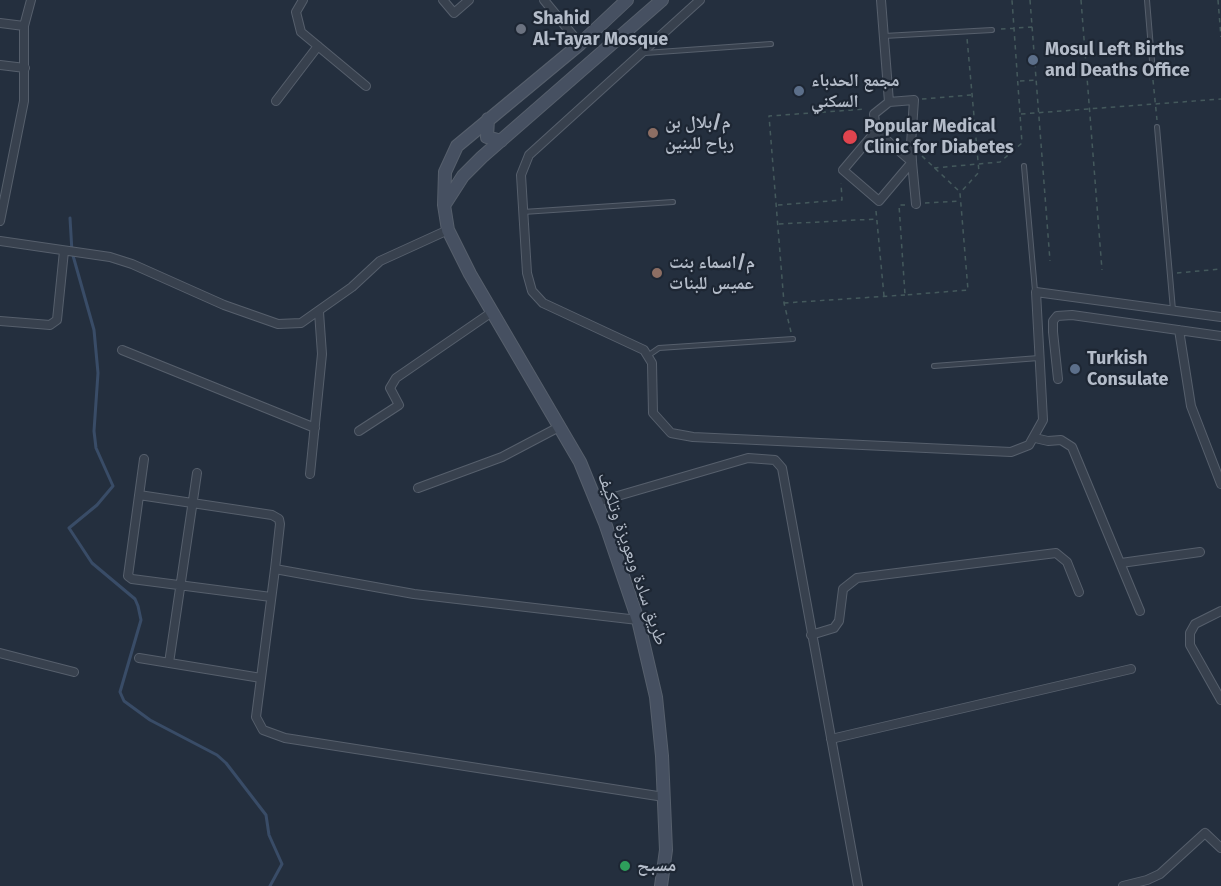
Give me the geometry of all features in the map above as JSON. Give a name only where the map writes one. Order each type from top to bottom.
[{"type":"main road","name":"طريق سادة وبعويزة وتلكيف","points":[[627,0],[580,44],[488,119],[452,153],[445,172],[444,205],[448,230],[492,312],[580,462],[597,502],[638,620],[656,697],[666,850],[661,886]]},
{"type":"main road","points":[[444,205],[462,176],[662,0]]},
{"type":"main road","points":[[488,119],[487,137],[501,141]]},
{"type":"street","points":[[0,221],[24,101],[24,26],[31,0]]},
{"type":"street","points":[[303,0],[296,12],[296,21],[301,32],[366,86]]},
{"type":"street","points":[[443,0],[454,13],[469,0]]},
{"type":"street","points":[[544,0],[580,44]]},
{"type":"street","points":[[700,0],[529,154],[521,175],[528,282],[537,298],[631,341],[649,355],[652,370],[653,413],[664,427],[682,436],[999,453],[1021,449],[1035,438],[1043,420],[1036,292],[1221,317]]},
{"type":"street","points":[[881,0],[885,105]]},
{"type":"street","points":[[0,23],[24,26]]},
{"type":"street","points":[[276,101],[318,46]]},
{"type":"street","points":[[0,65],[25,68]]},
{"type":"street","points":[[912,162],[876,131],[874,114],[885,105],[914,100],[910,144],[912,162],[916,204]]},
{"type":"street","points":[[876,131],[843,170],[875,198],[879,201],[912,162]]},
{"type":"street","points":[[0,241],[91,255],[132,264],[224,304],[278,324],[301,323],[320,312],[352,287],[380,261],[448,230]]},
{"type":"street","points":[[0,321],[50,325],[57,320],[65,252]]},
{"type":"street","points":[[310,474],[322,354],[320,312]]},
{"type":"street","points":[[359,431],[399,405],[390,388],[396,378],[492,312]]},
{"type":"street","points":[[1058,379],[1053,332],[1053,321],[1057,316],[1072,315],[1221,336]]},
{"type":"street","points":[[1179,330],[1191,406],[1221,484]]},
{"type":"street","points":[[122,350],[315,428]]},
{"type":"street","points":[[418,488],[502,457],[559,427]]},
{"type":"street","points":[[1035,438],[1048,441],[1061,440],[1072,447],[1140,611]]},
{"type":"street","points":[[597,502],[748,458],[774,460],[782,468],[858,886]]},
{"type":"street","points":[[144,459],[128,576],[132,579],[271,597]]},
{"type":"street","points":[[169,663],[197,472]]},
{"type":"street","points":[[139,495],[272,515],[279,519],[256,717],[263,730],[285,738],[664,797]]},
{"type":"street","points":[[1121,563],[1200,552]]},
{"type":"street","points":[[811,635],[834,628],[839,621],[843,589],[857,578],[1056,553],[1067,561],[1079,592]]},
{"type":"street","points":[[275,569],[414,594],[638,620]]},
{"type":"street","points":[[1221,610],[1195,624],[1190,633],[1190,645],[1221,700]]},
{"type":"street","points":[[0,653],[74,672]]},
{"type":"street","points":[[139,658],[261,678]]},
{"type":"street","points":[[831,739],[1131,669]]},
{"type":"street","points":[[1123,886],[1160,874],[1205,833],[1221,848]]},
{"type":"lane","points":[[1147,0],[1153,73]]},
{"type":"lane","points":[[883,36],[992,30]]},
{"type":"lane","points":[[641,54],[771,44]]},
{"type":"lane","points":[[1157,127],[1173,311]]},
{"type":"lane","points":[[1024,166],[1036,292]]},
{"type":"lane","points":[[523,212],[672,202]]},
{"type":"lane","points":[[649,355],[659,348],[793,339]]},
{"type":"lane","points":[[934,366],[1040,357]]},
{"type":"path","points":[[934,168],[1000,162],[1022,143],[1012,0]]},
{"type":"path","points":[[1030,0],[1050,261]]},
{"type":"path","points":[[1081,0],[1102,270]]},
{"type":"path","points":[[1218,0],[1221,37]]},
{"type":"path","points":[[992,30],[1033,27]]},
{"type":"path","points":[[960,193],[979,172],[967,31]]},
{"type":"path","points":[[1153,73],[1157,127]]},
{"type":"path","points":[[1018,81],[1036,80]]},
{"type":"path","points":[[914,100],[972,95]]},
{"type":"path","points":[[1020,114],[1221,99]]},
{"type":"path","points":[[793,339],[784,303],[769,116],[885,105]]},
{"type":"path","points":[[784,303],[968,290],[960,193],[910,144]]},
{"type":"path","points":[[776,206],[842,201],[843,170]]},
{"type":"path","points":[[875,198],[884,296]]},
{"type":"path","points":[[905,295],[899,205],[961,201]]},
{"type":"path","points":[[778,224],[877,219]]},
{"type":"path","points":[[1169,274],[1221,270]]},
{"type":"waterway","points":[[70,218],[72,252],[94,330],[98,373],[94,431],[96,448],[113,486],[97,505],[69,528],[92,563],[135,599],[138,606],[141,620],[120,692],[124,701],[150,720],[217,755],[226,763],[266,815],[269,835],[282,864],[270,886]]},
{"type":"place","name":"Shahid Al-Tayar Mosque","points":[[521,29]]},
{"type":"place","name":"Mosul Left Births and Deaths Office","points":[[1033,60]]},
{"type":"place","name":"مجمع الحدباء السكني","points":[[799,91]]},
{"type":"place","name":"م/بلال بن رباح للبنين","points":[[653,133]]},
{"type":"place","name":"Popular Medical Clinic for Diabetes","points":[[850,137]]},
{"type":"place","name":"م/اسماء بنت عميس للبنات","points":[[657,273]]},
{"type":"place","name":"Turkish Consulate","points":[[1075,369]]},
{"type":"place","name":"مسبح","points":[[625,866]]}]
